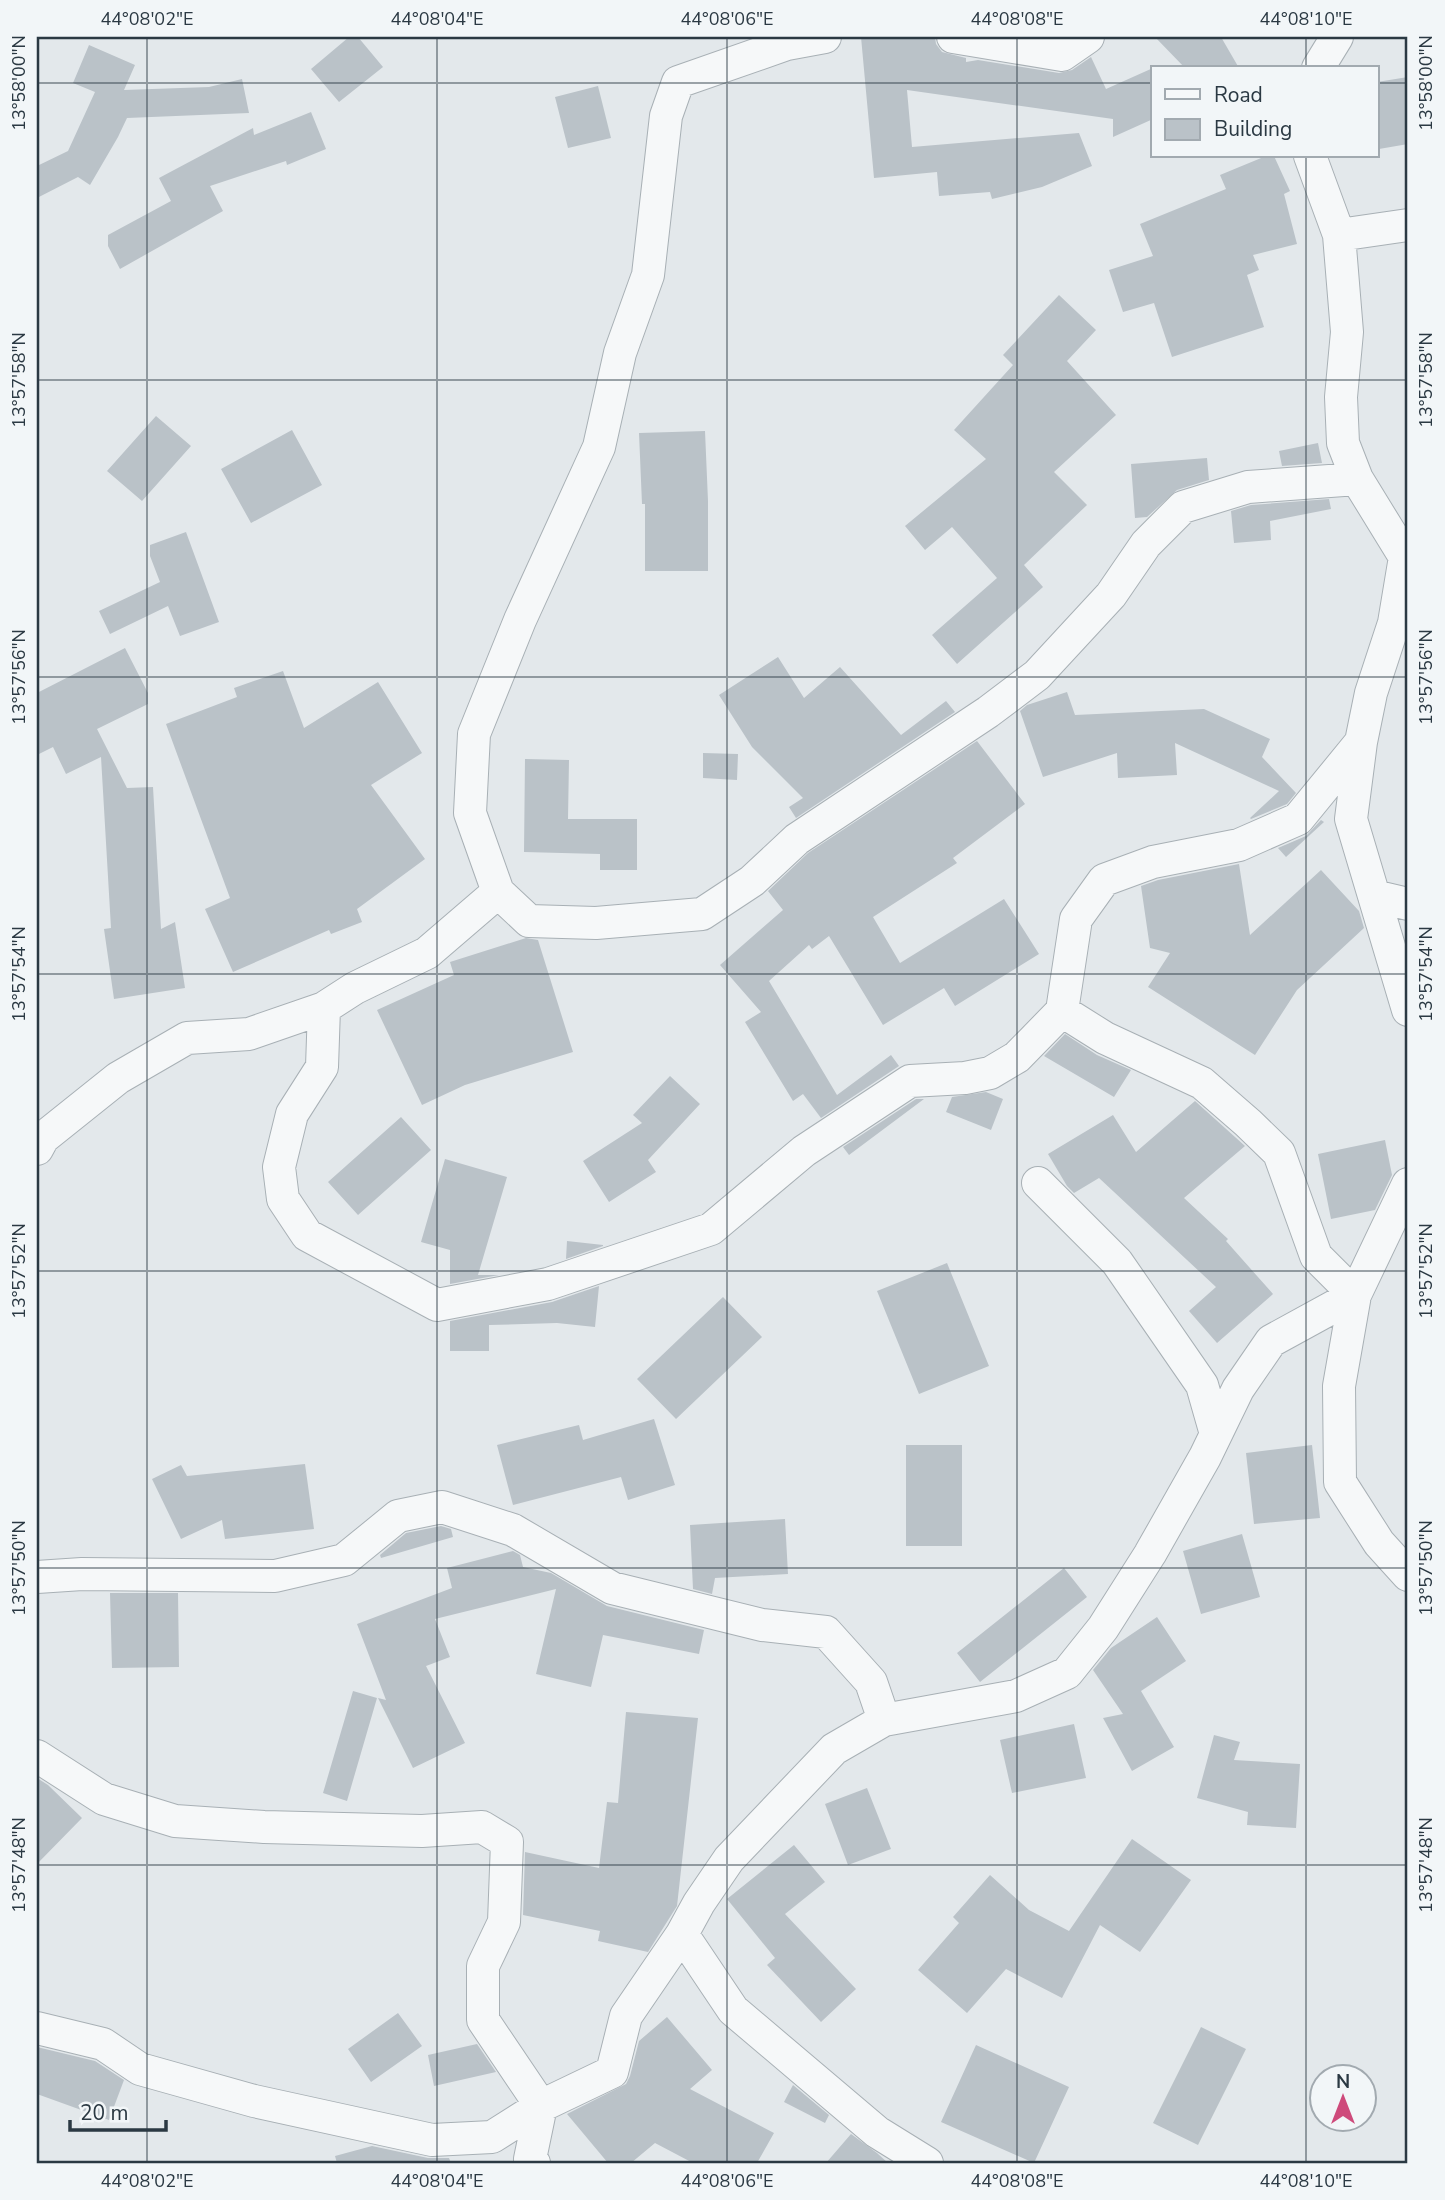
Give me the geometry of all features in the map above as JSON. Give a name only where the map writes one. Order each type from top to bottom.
[{"type":"street","points":[[825,37],[787,44],[678,82],[666,116],[648,275],[620,353],[599,447],[520,620],[474,734],[470,813],[498,892],[529,921],[596,923],[702,914],[752,881],[797,839],[988,712],[1037,675],[1111,595],[1146,544],[1183,507],[1248,487],[1357,479]]},
{"type":"street","points":[[953,37],[1062,55],[1088,37]]},
{"type":"street","points":[[1319,66],[1337,37]]},
{"type":"street","points":[[1311,158],[1339,235],[1347,332],[1341,397],[1343,443],[1357,479],[1406,557],[1394,624],[1371,693],[1361,742],[1351,818],[1408,1010]]},
{"type":"street","points":[[1339,235],[1408,225]]},
{"type":"street","points":[[324,1008],[322,1067],[292,1114],[279,1167],[283,1199],[307,1235],[437,1305],[548,1284],[711,1229],[804,1151],[910,1081],[965,1078],[990,1073],[1017,1057],[1062,1012],[1076,919],[1104,880],[1153,862],[1238,845],[1297,819],[1361,742]]},
{"type":"street","points":[[39,1142],[118,1078],[187,1038],[248,1034],[324,1008],[355,988],[427,953],[498,892]]},
{"type":"street","points":[[1374,896],[1408,904]]},
{"type":"street","points":[[1062,1012],[1105,1038],[1202,1083],[1248,1123],[1279,1153],[1316,1256],[1356,1295]]},
{"type":"street","points":[[1038,1183],[1117,1262],[1202,1385],[1216,1434]]},
{"type":"street","points":[[1408,1184],[1356,1295],[1339,1386],[1340,1482],[1380,1543],[1408,1575]]},
{"type":"street","points":[[37,2028],[103,2044],[141,2069],[254,2101],[432,2140],[492,2137],[541,2106],[612,2072],[626,2016],[729,1859],[834,1749],[884,1720],[1016,1696],[1067,1672],[1103,1628],[1143,1565],[1238,1389],[1271,1341],[1356,1295]]},
{"type":"street","points":[[37,1577],[82,1574],[275,1576],[344,1560],[398,1517],[442,1507],[513,1530],[612,1588],[762,1625],[826,1632],[871,1682],[884,1720]]},
{"type":"street","points":[[37,1756],[104,1799],[176,1821],[264,1827],[422,1831],[482,1827],[507,1842],[504,1922],[483,1966],[483,2020],[541,2106],[530,2159],[534,2163]]},
{"type":"street","points":[[682,1934],[733,2010],[877,2132],[927,2163]]},
{"type":"building","points":[[349,37],[358,37],[383,67],[339,102],[311,69]]},
{"type":"building","points":[[861,37],[935,37],[942,52],[966,58],[966,62],[978,60],[1059,73],[1072,70],[1091,57],[1106,89],[1151,69],[1151,120],[1113,137],[1113,119],[907,90],[912,147],[1079,133],[1092,166],[1042,187],[992,199],[990,192],[939,196],[937,172],[874,178]]},
{"type":"building","points":[[1155,37],[1221,37],[1238,66],[1183,66]]},
{"type":"building","points":[[89,45],[135,65],[124,90],[209,87],[242,79],[249,113],[127,118],[90,185],[78,177],[37,198],[37,166],[68,151],[95,92],[73,83]]},
{"type":"building","points":[[1408,77],[1408,144],[1379,149],[1378,82]]},
{"type":"building","points":[[598,86],[611,138],[568,148],[555,97]]},
{"type":"building","points":[[311,112],[326,149],[287,165],[286,161],[210,186],[223,211],[120,269],[108,246],[108,235],[171,201],[159,178],[253,128],[254,135]]},
{"type":"building","points":[[1261,158],[1275,158],[1290,191],[1284,194],[1297,244],[1253,255],[1259,270],[1247,275],[1264,327],[1172,357],[1154,303],[1123,312],[1109,270],[1153,256],[1140,224],[1226,189],[1220,175]]},
{"type":"building","points":[[1059,295],[1096,330],[1067,361],[1116,415],[1054,472],[1087,505],[1024,565],[1043,587],[957,664],[932,635],[997,578],[952,527],[925,550],[905,526],[986,459],[954,430],[1013,365],[1003,355]]},
{"type":"building","points":[[156,416],[191,446],[142,501],[107,471]]},
{"type":"building","points":[[292,430],[322,485],[251,523],[221,469]]},
{"type":"building","points":[[705,431],[708,571],[645,571],[645,504],[642,504],[639,433]]},
{"type":"building","points":[[1318,443],[1322,463],[1282,466],[1279,451]]},
{"type":"building","points":[[1207,458],[1209,480],[1177,490],[1147,517],[1135,518],[1131,464]]},
{"type":"building","points":[[1329,499],[1331,509],[1270,521],[1271,540],[1234,543],[1231,511],[1251,505]]},
{"type":"building","points":[[186,532],[219,622],[180,636],[168,606],[110,634],[99,611],[160,582],[150,556],[150,545]]},
{"type":"building","points":[[125,648],[148,693],[148,704],[97,729],[127,788],[153,787],[161,929],[175,922],[185,988],[114,999],[104,929],[111,928],[101,757],[66,774],[53,747],[37,755],[37,693]]},
{"type":"building","points":[[778,657],[804,698],[840,667],[901,735],[946,701],[955,712],[796,818],[789,807],[803,798],[752,747],[719,695]]},
{"type":"building","points":[[283,671],[304,728],[378,682],[422,753],[371,785],[425,859],[357,909],[362,922],[331,934],[329,930],[233,972],[205,909],[230,898],[166,724],[237,697],[234,688]]},
{"type":"building","points":[[1067,692],[1075,715],[1204,709],[1270,739],[1262,757],[1296,793],[1287,804],[1251,819],[1279,791],[1175,743],[1177,775],[1118,778],[1117,753],[1043,777],[1020,711],[1027,705]]},
{"type":"building","points":[[977,741],[1025,804],[953,858],[957,863],[873,917],[900,963],[1004,899],[1039,954],[955,1006],[944,988],[883,1025],[829,936],[812,949],[809,945],[769,981],[837,1095],[891,1055],[899,1066],[821,1118],[803,1094],[793,1101],[745,1022],[761,1012],[720,965],[783,910],[768,891],[808,853]]},
{"type":"building","points":[[703,753],[738,754],[737,780],[703,778]]},
{"type":"building","points":[[525,759],[569,760],[568,819],[637,819],[637,870],[600,870],[600,854],[524,852]]},
{"type":"building","points":[[1321,820],[1324,822],[1286,857],[1278,848],[1306,836]]},
{"type":"building","points":[[1239,864],[1250,935],[1321,870],[1359,911],[1364,928],[1297,990],[1255,1055],[1148,987],[1170,953],[1150,948],[1141,886],[1158,880]]},
{"type":"building","points":[[526,938],[538,940],[573,1052],[465,1085],[422,1105],[377,1010],[454,975],[450,962]]},
{"type":"building","points":[[1065,1034],[1097,1055],[1131,1070],[1114,1097],[1044,1056]]},
{"type":"building","points":[[670,1076],[700,1104],[648,1160],[656,1172],[609,1202],[583,1161],[642,1123],[633,1115]]},
{"type":"building","points":[[986,1092],[1003,1099],[991,1130],[946,1112],[952,1097]]},
{"type":"building","points":[[916,1099],[924,1099],[849,1155],[843,1147]]},
{"type":"building","points":[[1195,1101],[1245,1146],[1184,1198],[1228,1239],[1226,1241],[1273,1294],[1217,1343],[1189,1311],[1216,1287],[1099,1178],[1074,1193],[1048,1154],[1113,1115],[1136,1152]]},
{"type":"building","points":[[401,1117],[431,1150],[358,1215],[328,1182]]},
{"type":"building","points":[[1385,1140],[1392,1175],[1375,1210],[1331,1219],[1318,1154]]},
{"type":"building","points":[[445,1159],[507,1177],[478,1275],[499,1275],[450,1284],[450,1250],[421,1242]]},
{"type":"building","points":[[567,1241],[603,1245],[603,1246],[566,1259]]},
{"type":"building","points":[[947,1263],[989,1366],[919,1394],[877,1291]]},
{"type":"building","points":[[599,1286],[595,1327],[557,1323],[489,1325],[489,1351],[450,1351],[450,1321],[552,1302]]},
{"type":"building","points":[[723,1297],[762,1337],[676,1419],[637,1379]]},
{"type":"building","points":[[654,1419],[675,1485],[628,1500],[621,1477],[513,1505],[497,1445],[579,1425],[583,1440]]},
{"type":"building","points":[[906,1445],[962,1445],[962,1546],[906,1546]]},
{"type":"building","points":[[1312,1445],[1320,1518],[1254,1524],[1246,1453]]},
{"type":"building","points":[[305,1464],[314,1529],[225,1539],[222,1520],[181,1539],[152,1479],[181,1465],[187,1476]]},
{"type":"building","points":[[785,1519],[788,1574],[715,1578],[712,1594],[693,1589],[690,1525]]},
{"type":"building","points":[[441,1526],[451,1529],[453,1537],[381,1558],[380,1555],[406,1533]]},
{"type":"building","points":[[1242,1534],[1260,1597],[1201,1614],[1183,1551]]},
{"type":"building","points":[[513,1551],[520,1555],[523,1567],[551,1573],[607,1606],[704,1630],[699,1654],[603,1635],[591,1687],[536,1674],[556,1589],[435,1619],[450,1657],[426,1666],[465,1743],[413,1768],[378,1698],[386,1700],[357,1624],[452,1588],[447,1568]]},
{"type":"building","points":[[1064,1568],[1087,1597],[980,1682],[957,1653]]},
{"type":"building","points":[[110,1593],[178,1593],[179,1667],[112,1668]]},
{"type":"building","points":[[1157,1617],[1186,1661],[1141,1691],[1174,1747],[1132,1771],[1103,1718],[1123,1714],[1093,1670],[1111,1648]]},
{"type":"building","points":[[353,1691],[377,1698],[347,1801],[323,1793]]},
{"type":"building","points":[[626,1712],[698,1718],[677,1906],[648,1952],[598,1941],[600,1931],[523,1915],[525,1852],[599,1868],[607,1802],[618,1803]]},
{"type":"building","points":[[1074,1724],[1086,1778],[1012,1793],[1000,1740]]},
{"type":"building","points":[[1214,1735],[1240,1742],[1234,1760],[1300,1764],[1296,1828],[1247,1825],[1248,1812],[1197,1798]]},
{"type":"building","points":[[37,1778],[82,1818],[37,1864]]},
{"type":"building","points":[[867,1788],[891,1849],[848,1865],[825,1804]]},
{"type":"building","points":[[1132,1839],[1191,1880],[1140,1952],[1100,1925],[1062,1998],[1006,1969],[967,2013],[918,1970],[959,1923],[953,1917],[990,1875],[1029,1910],[1069,1931]]},
{"type":"building","points":[[794,1845],[825,1882],[785,1914],[856,1989],[821,2022],[767,1965],[775,1958],[727,1899]]},
{"type":"building","points":[[398,2013],[422,2046],[371,2082],[348,2049]]},
{"type":"building","points":[[667,2017],[712,2070],[690,2089],[774,2133],[757,2163],[693,2163],[655,2143],[631,2163],[608,2163],[567,2114],[626,2084],[639,2041]]},
{"type":"building","points":[[1201,2027],[1246,2049],[1198,2145],[1153,2123]]},
{"type":"building","points":[[477,2044],[496,2072],[434,2086],[428,2055]]},
{"type":"building","points":[[976,2045],[1069,2087],[1034,2163],[941,2122]]},
{"type":"building","points":[[37,2047],[95,2061],[124,2080],[109,2120],[37,2094]]},
{"type":"building","points":[[793,2085],[829,2115],[825,2123],[784,2102]]},
{"type":"building","points":[[851,2134],[877,2153],[888,2163],[826,2163]]},
{"type":"building","points":[[372,2146],[428,2158],[449,2158],[451,2163],[337,2163],[335,2156]]}]
